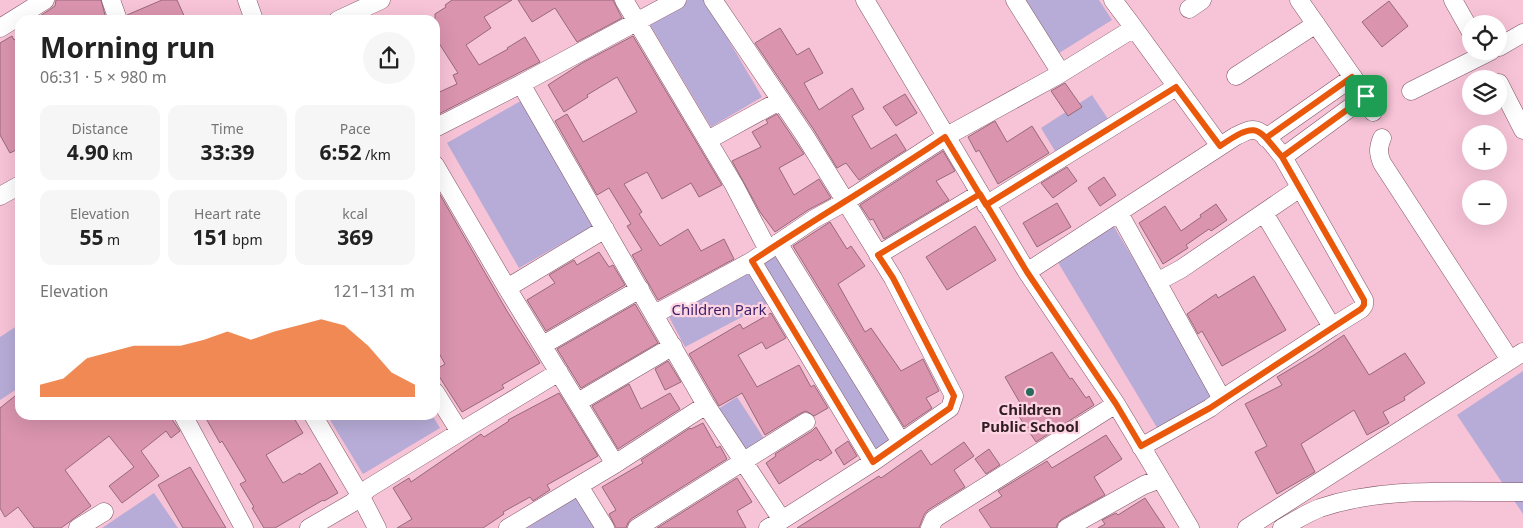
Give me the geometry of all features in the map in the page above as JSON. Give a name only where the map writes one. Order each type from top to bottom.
[{"type":"street","points":[[21,15],[45,0]]},
{"type":"street","points":[[111,0],[116,15]]},
{"type":"street","points":[[247,0],[252,15]]},
{"type":"street","points":[[348,15],[380,0]]},
{"type":"street","points":[[624,0],[734,185],[901,442]]},
{"type":"street","points":[[440,125],[677,0]]},
{"type":"street","points":[[521,84],[706,405],[744,461],[775,524],[873,462],[950,408],[954,396],[893,278],[805,136],[713,0]]},
{"type":"street","points":[[865,0],[1027,272],[1116,404],[1190,528]]},
{"type":"street","points":[[1015,0],[1060,73]]},
{"type":"street","points":[[1113,0],[1220,146]]},
{"type":"street","points":[[1300,0],[1366,96],[1373,112]]},
{"type":"street","points":[[1453,0],[1462,16]]},
{"type":"street","points":[[0,28],[15,19]]},
{"type":"street","points":[[1236,76],[1316,24]]},
{"type":"street","points":[[654,314],[752,261],[814,219],[845,202],[945,137],[1060,73],[1134,28]]},
{"type":"street","points":[[1507,41],[1523,33]]},
{"type":"street","points":[[1411,90],[1471,60]]},
{"type":"street","points":[[1266,138],[1352,77]]},
{"type":"street","points":[[878,255],[983,200],[1176,87]]},
{"type":"street","points":[[1282,157],[1366,96]]},
{"type":"street","points":[[1507,99],[1523,130]]},
{"type":"street","points":[[708,140],[780,100]]},
{"type":"street","points":[[1027,272],[1236,136],[1252,130],[1259,131],[1282,157],[1364,300],[1364,305],[1361,309],[1210,408],[1141,446]]},
{"type":"street","points":[[1247,528],[1516,356],[1382,163],[1378,155],[1378,147],[1382,138]]},
{"type":"street","points":[[440,174],[507,288],[615,464]]},
{"type":"street","points":[[0,196],[15,188]]},
{"type":"street","points":[[1157,282],[1181,269],[1300,188]]},
{"type":"street","points":[[1119,213],[1222,400]]},
{"type":"street","points":[[1264,213],[1332,327]]},
{"type":"street","points":[[507,288],[605,229]]},
{"type":"street","points":[[752,261],[873,462]]},
{"type":"street","points":[[543,345],[640,289]]},
{"type":"street","points":[[578,402],[673,346]]},
{"type":"street","points":[[310,528],[352,503],[360,495],[460,432],[559,372]]},
{"type":"street","points":[[440,400],[460,432]]},
{"type":"street","points":[[930,528],[934,519],[1116,404]]},
{"type":"street","points":[[508,528],[615,464],[706,405]]},
{"type":"street","points":[[186,420],[244,528]]},
{"type":"street","points":[[316,420],[377,528]]},
{"type":"street","points":[[637,528],[806,422]]},
{"type":"street","points":[[1067,528],[1144,485],[1160,479]]},
{"type":"street","points":[[578,486],[605,528]]},
{"type":"street","points":[[1282,528],[1318,509],[1351,499],[1412,492],[1523,492]]},
{"type":"street","points":[[78,528],[104,512]]},
{"type":"green space","points":[[688,0],[705,0],[762,97],[711,127],[649,23]]},
{"type":"green space","points":[[1021,0],[1099,0],[1112,20],[1056,55]]},
{"type":"green space","points":[[1092,95],[1110,122],[1058,156],[1041,128]]},
{"type":"green space","points":[[524,99],[596,224],[519,268],[447,143]]},
{"type":"green space","points":[[1113,225],[1216,397],[1159,431],[1056,259]]},
{"type":"green space","points":[[780,251],[895,438],[873,454],[758,263]]},
{"type":"green space","name":"Children Park","points":[[753,271],[770,302],[685,347],[668,315]]},
{"type":"green space","points":[[15,327],[15,390],[0,400],[0,337]]},
{"type":"green space","points":[[1523,371],[1523,514],[1457,415]]},
{"type":"green space","points":[[737,397],[767,443],[745,458],[715,411]]},
{"type":"green space","points":[[330,420],[435,420],[440,428],[363,474]]},
{"type":"green space","points":[[154,493],[178,528],[102,528]]},
{"type":"green space","points":[[576,497],[596,528],[527,528]]},
{"type":"building","points":[[56,0],[101,0],[105,15],[42,15],[55,6]]},
{"type":"building","points":[[162,0],[177,0],[184,15],[127,15]]},
{"type":"building","points":[[452,0],[512,0],[484,17],[491,28],[466,45],[479,65],[525,37],[540,62],[440,113],[440,92],[457,84],[453,75],[458,73],[440,45],[440,15],[435,14],[446,7],[445,5]]},
{"type":"building","points":[[518,0],[613,0],[622,18],[577,42],[555,8],[532,22]]},
{"type":"building","points":[[1389,1],[1408,26],[1382,47],[1362,22]]},
{"type":"building","points":[[780,28],[797,55],[809,48],[823,73],[804,83],[819,110],[852,88],[864,109],[852,116],[871,149],[896,134],[906,150],[859,180],[846,163],[837,168],[814,130],[755,43]]},
{"type":"building","points":[[12,36],[15,39],[15,150],[10,153],[0,135],[0,43]]},
{"type":"building","points":[[633,36],[722,185],[699,197],[691,183],[662,199],[647,172],[624,184],[642,212],[639,214],[660,246],[688,229],[701,251],[724,239],[734,259],[658,300],[632,255],[642,250],[627,226],[631,224],[609,188],[597,195],[555,121],[567,114],[583,142],[637,112],[617,77],[587,95],[588,97],[564,112],[548,85],[582,63]]},
{"type":"building","points":[[1065,83],[1082,107],[1068,116],[1051,91]]},
{"type":"building","points":[[905,94],[917,113],[896,126],[883,107]]},
{"type":"building","points":[[777,114],[804,154],[779,168],[794,195],[819,179],[831,198],[808,210],[775,232],[760,212],[732,161],[761,147],[752,132],[768,123],[766,120]]},
{"type":"building","points":[[995,121],[1007,142],[1032,126],[1049,153],[998,184],[979,150],[976,152],[968,137]]},
{"type":"building","points":[[943,151],[955,171],[936,181],[949,200],[884,239],[873,219],[870,220],[860,205]]},
{"type":"building","points":[[1067,167],[1077,181],[1053,198],[1041,183]]},
{"type":"building","points":[[1104,177],[1116,195],[1100,206],[1088,188]]},
{"type":"building","points":[[440,195],[507,311],[540,363],[502,385],[504,388],[462,412],[440,378],[440,367],[445,364],[440,355]]},
{"type":"building","points":[[1057,203],[1071,227],[1037,247],[1023,223]]},
{"type":"building","points":[[1216,204],[1227,220],[1211,231],[1209,229],[1186,245],[1188,248],[1163,264],[1139,223],[1165,206],[1181,231]]},
{"type":"building","points":[[830,222],[847,249],[851,246],[865,266],[838,284],[865,332],[871,328],[901,371],[923,359],[939,391],[926,398],[932,408],[904,427],[793,246]]},
{"type":"building","points":[[975,226],[996,260],[947,290],[926,257]]},
{"type":"building","points":[[599,252],[609,267],[613,265],[625,285],[546,331],[527,300],[555,283],[549,275],[574,260],[577,265]]},
{"type":"building","points":[[1254,276],[1286,330],[1222,366],[1202,331],[1198,334],[1187,314],[1216,294],[1218,298]]},
{"type":"building","points":[[635,304],[658,343],[581,388],[557,349]]},
{"type":"building","points":[[771,313],[786,338],[766,349],[762,342],[738,355],[757,387],[799,365],[811,387],[814,385],[828,408],[814,416],[806,411],[801,413],[765,435],[742,393],[719,406],[689,354],[740,324],[743,329]]},
{"type":"building","points":[[1344,335],[1369,375],[1405,353],[1425,383],[1404,397],[1405,400],[1383,412],[1389,423],[1367,435],[1354,410],[1301,444],[1315,472],[1277,494],[1255,452],[1267,446],[1245,404],[1282,385],[1277,377]]},
{"type":"building","points":[[1052,352],[1070,379],[1072,378],[1086,398],[1089,396],[1094,405],[1036,442],[1016,412],[1023,408],[1005,377]]},
{"type":"building","points":[[668,361],[681,382],[665,390],[655,369]]},
{"type":"building","points":[[629,384],[641,409],[670,393],[680,409],[618,449],[592,406]]},
{"type":"building","points":[[559,393],[598,456],[547,485],[550,490],[533,501],[530,497],[503,512],[504,514],[483,528],[397,528],[412,519],[393,488],[409,478],[411,482],[481,434],[484,437],[508,420]]},
{"type":"building","points":[[15,396],[15,420],[172,420],[180,431],[171,438],[166,431],[141,451],[159,476],[122,503],[109,486],[134,467],[109,436],[65,470],[91,506],[61,528],[34,528],[18,507],[5,517],[0,508],[0,408]]},
{"type":"building","points":[[207,420],[295,420],[303,433],[266,455],[283,483],[300,473],[301,475],[320,463],[338,493],[275,528],[264,528],[240,484],[246,481],[222,441],[220,443]]},
{"type":"building","points":[[703,423],[717,448],[720,446],[727,459],[631,519],[626,528],[616,528],[609,514],[616,510],[602,487],[643,463],[641,460],[690,428]]},
{"type":"building","points":[[816,427],[832,453],[820,461],[818,459],[779,484],[766,463],[776,456],[775,454]]},
{"type":"building","points":[[1106,435],[1122,459],[1094,477],[1105,495],[1062,519],[1056,528],[991,528],[979,510],[1002,496],[998,491],[1047,461],[1052,468]]},
{"type":"building","points":[[848,441],[857,456],[844,465],[835,450]]},
{"type":"building","points":[[964,442],[974,456],[954,470],[965,487],[928,510],[919,528],[797,528],[879,476],[881,478],[921,450],[931,465]]},
{"type":"building","points":[[989,449],[1000,465],[986,474],[975,459]]},
{"type":"building","points":[[190,467],[226,528],[183,528],[158,485]]},
{"type":"building","points":[[737,478],[752,502],[737,511],[746,528],[657,528]]},
{"type":"building","points":[[1145,498],[1165,528],[1098,528],[1105,524],[1102,520],[1116,513],[1118,515]]},
{"type":"place","name":"Children Public School","points":[[1030,392]]},
{"type":"route","points":[[1366,96],[1282,157],[1259,131],[1244,132],[1220,146],[1176,87],[986,205],[945,137],[845,202],[814,219],[752,261],[873,462],[950,408],[954,396],[893,278],[878,255],[980,194],[1027,272],[1116,404],[1141,446],[1210,408],[1361,309],[1364,305],[1364,300],[1282,157],[1266,138],[1352,77],[1366,96]]}]
